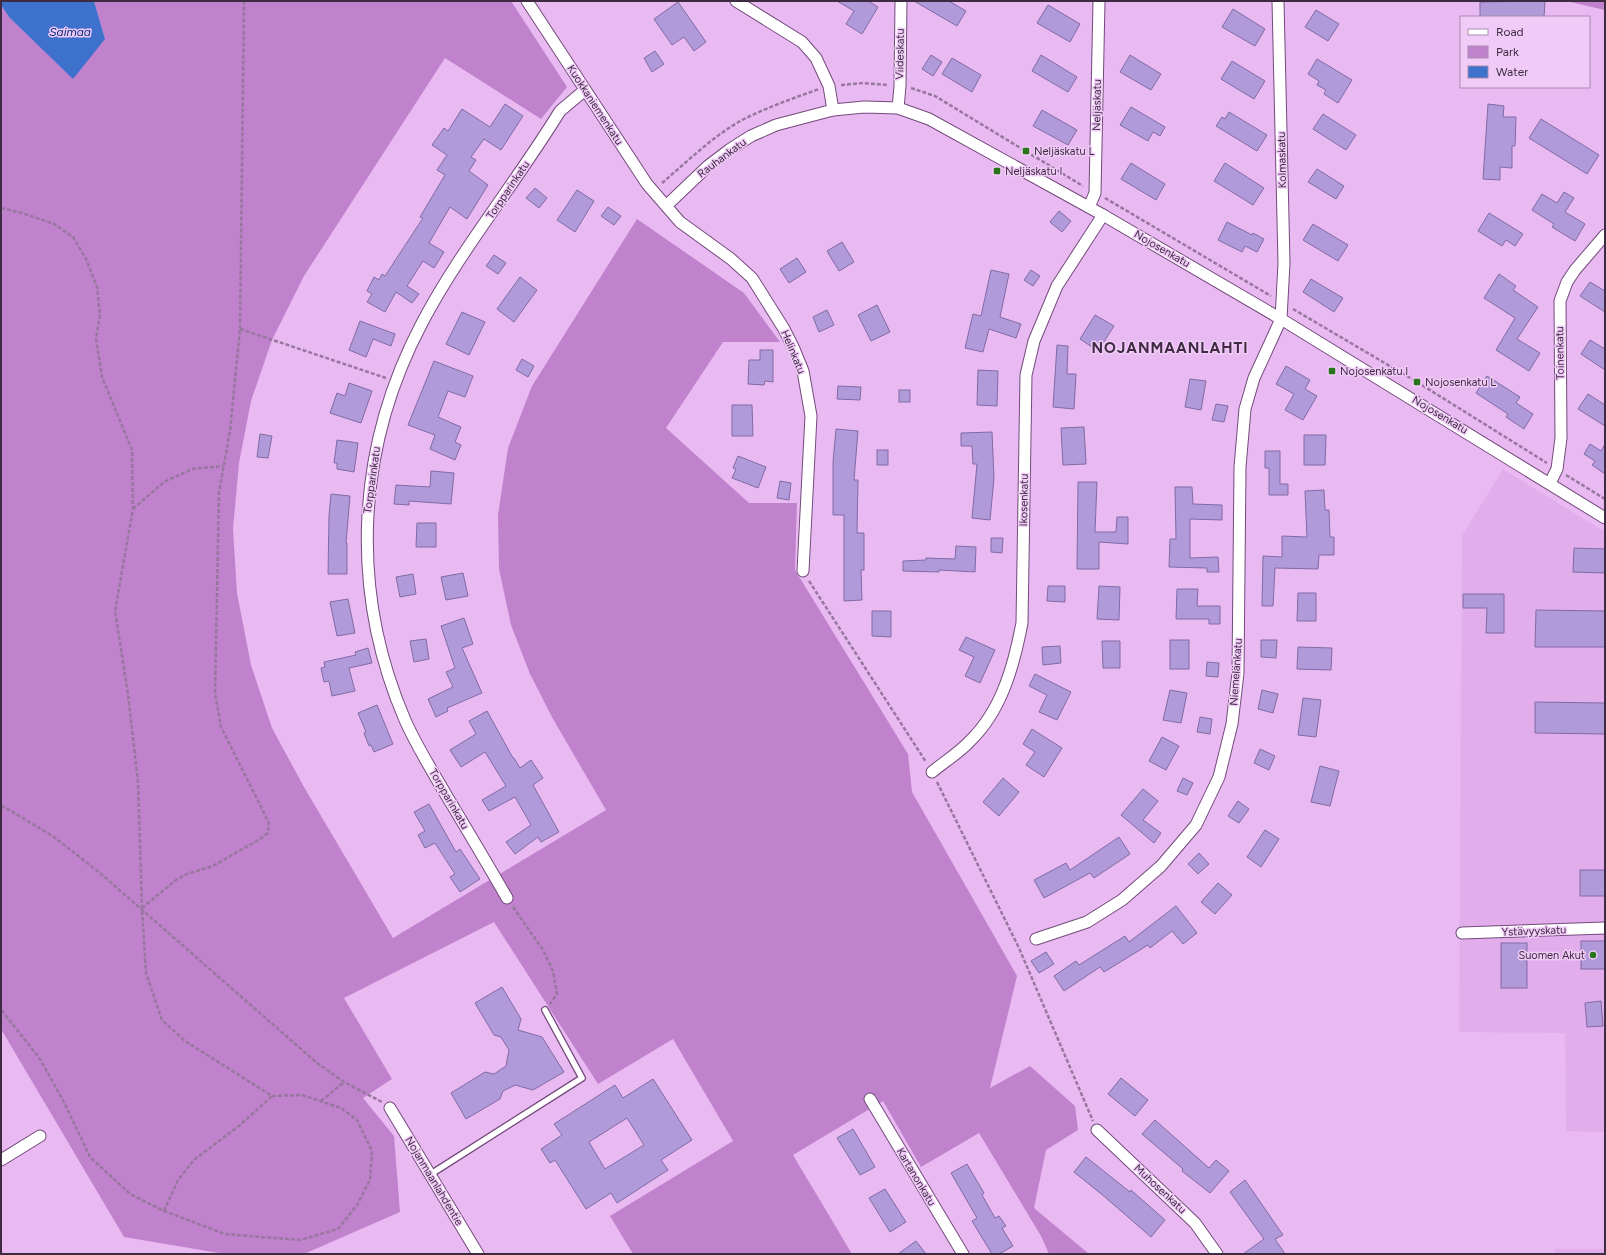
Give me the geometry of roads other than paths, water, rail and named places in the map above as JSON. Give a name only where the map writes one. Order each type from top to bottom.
[{"type":"street","name":"Kuokkaniemenkatu","points":[[527,1],[647,184],[666,206]]},
{"type":"street","points":[[736,1],[802,42],[816,58],[829,86],[833,110]]},
{"type":"street","name":"Viideskatu","points":[[898,108],[900,86],[901,1]]},
{"type":"street","name":"Neljäskatu","points":[[1089,207],[1095,193],[1099,1]]},
{"type":"street","name":"Kolmaskatu","points":[[1278,1],[1284,263],[1281,319]]},
{"type":"street","name":"Torpparinkatu","points":[[507,898],[426,760],[406,721],[392,685],[372,606],[368,562],[367,518],[370,479],[376,445],[388,403],[403,363],[422,324],[444,285],[560,111],[585,90]]},
{"type":"street","name":"Nojosenkatu","points":[[833,110],[864,107],[898,108],[929,119],[1089,207],[1281,319],[1605,518]]},
{"type":"street","name":"Rauhankatu","points":[[666,206],[708,166],[751,136],[776,125],[833,110]]},
{"type":"street","name":"Helinkatu","points":[[666,206],[680,222],[731,259],[752,278],[784,329],[803,371],[810,416],[803,571]]},
{"type":"street","name":"Ikosenkatu","points":[[932,772],[970,741],[990,717],[1003,691],[1015,659],[1022,623],[1026,375],[1034,341],[1057,286],[1103,215]]},
{"type":"street","name":"Toinenkatu","points":[[1550,483],[1557,469],[1561,438],[1560,301],[1567,282],[1571,276],[1605,235]]},
{"type":"street","name":"Niemelänkatu","points":[[1036,939],[1087,922],[1122,900],[1161,866],[1196,826],[1219,777],[1232,724],[1238,673],[1240,467],[1245,409],[1254,378],[1281,319]]},
{"type":"street","name":"Ystävyyskatu","points":[[1462,933],[1605,928]]},
{"type":"street","name":"Kartanonkatu","points":[[870,1099],[963,1254]]},
{"type":"street","name":"Nojanmaanlahdentie","points":[[390,1108],[478,1254]]},
{"type":"street","name":"Muhosenkatu","points":[[1097,1130],[1195,1223],[1216,1254]]},
{"type":"street","points":[[1,1160],[40,1136]]},
{"type":"lane","points":[[431,1174],[582,1078],[545,1010]]},
{"type":"water","name":"Saimaa","points":[[1,1],[94,1],[105,39],[73,79],[9,17],[1,5]]},
{"type":"place","name":"Neljäskatu L","points":[[1026,151]]},
{"type":"place","name":"Neljäskatu I","points":[[997,171]]},
{"type":"place","name":"Nojosenkatu I","points":[[1332,371]]},
{"type":"place","name":"Nojosenkatu L","points":[[1417,382]]},
{"type":"place","name":"Suomen Akut","points":[[1593,955]]},
{"type":"district","name":"NOJANMAANLAHTI","points":[[1170,348]]}]
